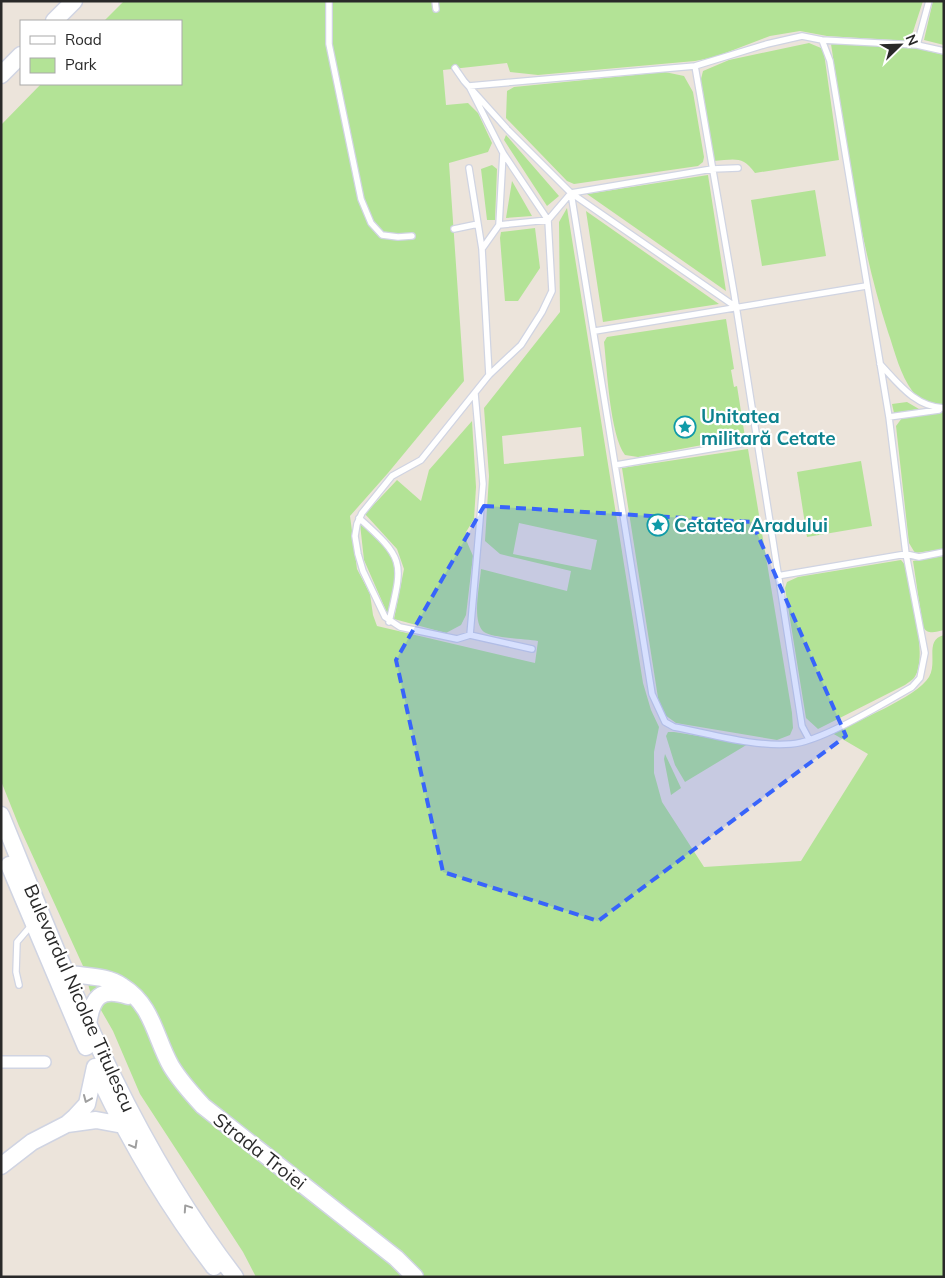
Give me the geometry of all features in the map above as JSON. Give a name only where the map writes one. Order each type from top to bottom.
[{"type":"main road","points":[[55,20],[74,1]]},
{"type":"main road","points":[[1,75],[20,56]]},
{"type":"main road","name":"Bulevardul Nicolae Titulescu","points":[[1,815],[111,1076],[162,1172],[235,1277]]},
{"type":"main road","name":"Bulevardul Nicolae Titulescu","points":[[1,844],[52,971],[123,1125],[159,1190],[222,1277]]},
{"type":"main road","name":"Strada Troiei","points":[[66,973],[111,981],[122,985],[139,999],[153,1020],[172,1067],[186,1088],[203,1106],[396,1258],[415,1277]]},
{"type":"main road","points":[[88,1024],[92,1004],[102,994],[112,992],[139,999]]},
{"type":"main road","points":[[1,1166],[32,1142],[67,1124],[86,1104],[95,1067]]},
{"type":"main road","points":[[67,1124],[96,1120],[123,1125]]},
{"type":"street","points":[[1,1062],[45,1062]]},
{"type":"lane","points":[[329,1],[329,44],[361,199],[371,223],[382,235],[412,236]]},
{"type":"lane","points":[[435,1],[436,9]]},
{"type":"lane","points":[[917,45],[929,1]]},
{"type":"lane","points":[[469,86],[695,66],[802,36],[822,40],[917,45],[944,51]]},
{"type":"lane","points":[[572,192],[652,694],[664,722],[674,727],[762,742],[792,744],[809,740],[836,728],[912,688],[920,678],[924,653],[906,554],[889,418],[830,61],[822,40]]},
{"type":"lane","points":[[695,66],[736,307],[802,726],[809,740]]},
{"type":"lane","points":[[455,68],[508,130],[572,192],[736,307]]},
{"type":"lane","points":[[469,86],[503,153],[548,220],[552,291],[542,312],[521,345],[489,375],[421,460],[392,476],[359,518],[355,536],[363,571],[389,622],[400,627],[457,639],[470,635],[532,649]]},
{"type":"lane","points":[[482,249],[499,225],[503,153]]},
{"type":"lane","points":[[469,168],[482,249],[489,375]]},
{"type":"lane","points":[[499,225],[548,220],[572,192],[712,169],[738,168]]},
{"type":"lane","points":[[454,229],[478,224]]},
{"type":"lane","points":[[595,331],[866,286]]},
{"type":"lane","points":[[880,363],[914,398],[925,404],[944,409]]},
{"type":"lane","points":[[470,635],[483,484],[475,394]]},
{"type":"lane","points":[[889,418],[944,409]]},
{"type":"lane","points":[[616,465],[756,441]]},
{"type":"lane","points":[[359,518],[385,542],[398,559],[399,580],[389,622]]},
{"type":"lane","points":[[777,576],[906,554],[919,557],[944,552]]},
{"type":"lane","points":[[19,984],[16,972],[17,942],[29,928]]},
{"type":"highlighted area","points":[[484,506],[752,522],[846,736],[598,921],[443,872],[396,660]]},
{"type":"green space","points":[[124,1],[923,1],[910,41],[827,36],[800,31],[770,36],[715,57],[695,61],[538,75],[510,72],[507,63],[443,70],[446,105],[468,103],[478,113],[492,143],[488,152],[449,163],[464,381],[350,516],[357,569],[370,594],[373,615],[377,626],[535,663],[538,641],[495,636],[484,632],[480,627],[477,612],[481,569],[567,591],[571,571],[500,554],[485,541],[489,476],[484,408],[560,312],[559,222],[567,208],[643,683],[651,710],[659,727],[654,752],[654,773],[662,802],[704,867],[801,861],[868,754],[832,733],[899,701],[922,685],[929,677],[931,671],[934,642],[944,635],[944,1277],[256,1277],[243,1252],[140,1094],[113,1031],[90,991],[83,966],[19,826],[1,781],[1,125],[40,85],[182,85],[182,20],[105,20]],"holes":[[[581,427],[584,456],[504,464],[502,436]],[[519,523],[597,540],[591,570],[513,554]]]},
{"type":"green space","points":[[933,1],[944,1],[944,45],[924,40]]},
{"type":"green space","points":[[809,43],[821,48],[824,53],[839,160],[755,173],[742,161],[713,161],[700,83],[703,71],[729,60]]},
{"type":"green space","points":[[831,44],[916,48],[944,55],[944,405],[923,400],[913,392],[901,371],[888,332],[861,226]]},
{"type":"green space","points":[[665,72],[684,76],[693,92],[704,157],[703,162],[698,166],[574,184],[567,181],[506,118],[507,91],[514,87]]},
{"type":"green space","points":[[506,135],[559,196],[547,206],[504,140]]},
{"type":"green space","points":[[492,165],[497,169],[495,220],[487,220],[481,169]]},
{"type":"green space","points":[[708,175],[726,291],[587,194]]},
{"type":"green space","points":[[512,181],[532,216],[506,218]]},
{"type":"green space","points":[[815,190],[826,256],[762,266],[751,200]]},
{"type":"green space","points":[[586,211],[719,304],[603,322]]},
{"type":"green space","points":[[535,228],[540,268],[518,301],[505,301],[501,232]]},
{"type":"green space","points":[[726,319],[734,369],[731,370],[734,387],[737,386],[745,437],[638,457],[625,455],[616,433],[610,401],[604,342],[607,337]]},
{"type":"green space","points":[[907,402],[919,409],[894,413],[892,404]]},
{"type":"green space","points":[[944,412],[944,549],[915,553],[909,543],[896,426],[902,418]]},
{"type":"green space","points":[[472,421],[476,487],[474,519],[466,532],[467,542],[473,556],[466,615],[461,625],[446,633],[394,619],[404,569],[397,549],[365,514],[397,480],[421,501],[429,470]]},
{"type":"green space","points":[[748,449],[792,713],[793,728],[790,735],[777,740],[676,723],[665,715],[659,704],[622,468]]},
{"type":"green space","points":[[861,461],[872,526],[807,537],[797,472]]},
{"type":"green space","points":[[360,524],[384,546],[391,555],[394,564],[394,584],[388,615],[364,560]]},
{"type":"green space","points":[[944,556],[944,630],[929,632],[923,627],[913,561]]},
{"type":"green space","points":[[901,560],[906,566],[919,640],[920,656],[914,678],[905,685],[818,729],[806,718],[785,588],[787,582],[798,577]]},
{"type":"green space","points":[[668,732],[748,744],[685,782],[675,765],[666,736]]},
{"type":"green space","points":[[665,754],[681,788],[671,795],[664,759]]},
{"type":"place","name":"Unitatea militară Cetate","points":[[685,427]]},
{"type":"place","name":"Cetatea Aradului","points":[[658,525]]}]
